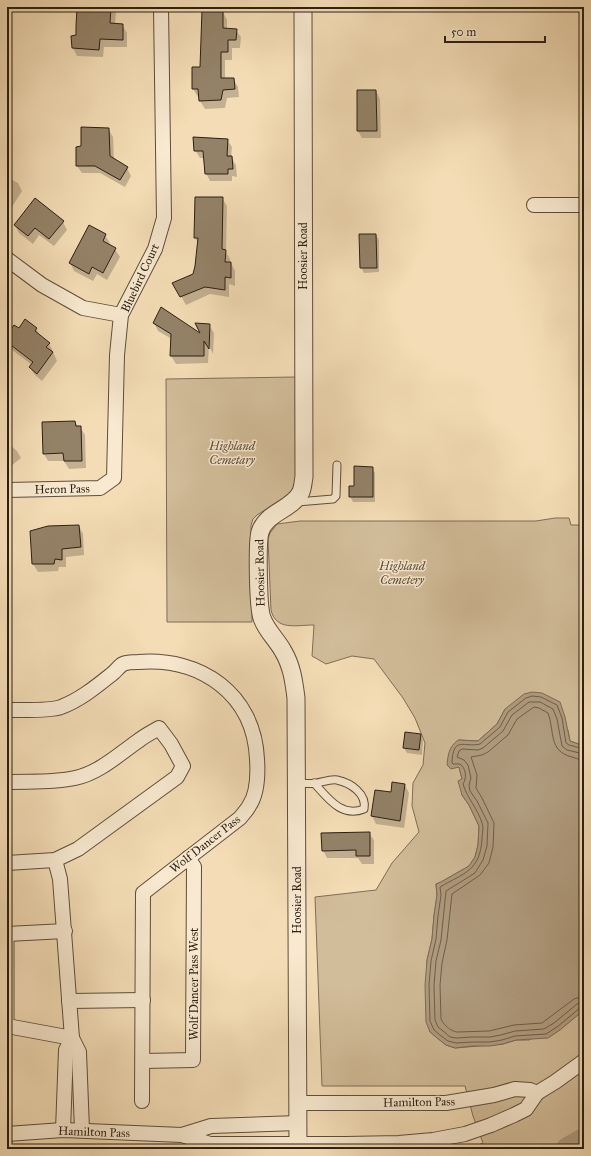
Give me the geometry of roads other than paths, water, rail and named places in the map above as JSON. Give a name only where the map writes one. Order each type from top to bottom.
[{"type":"street","name":"Bluebird Court","points":[[114,478],[117,355],[122,315],[155,249],[164,218],[161,7]]},
{"type":"street","name":"Hoosier Road","points":[[298,1147],[296,698],[294,682],[284,652],[261,617],[258,541],[264,524],[292,502],[300,492],[304,477],[303,7]]},
{"type":"street","points":[[534,206],[584,205]]},
{"type":"street","points":[[7,259],[42,285],[83,308],[122,315]]},
{"type":"street","name":"Heron Pass","points":[[7,490],[100,488],[114,478]]},
{"type":"street","name":"Wolf Dancer Pass","points":[[7,710],[60,708],[79,698],[123,664],[162,662],[194,668],[216,681],[231,694],[251,726],[256,742],[257,764],[256,790],[250,806],[240,818],[143,893],[144,1000],[142,1101]]},
{"type":"street","points":[[7,782],[54,781],[75,778],[93,772],[159,728],[171,744],[183,766],[177,776],[78,850],[56,860],[7,863]]},
{"type":"street","name":"Wolf Dancer Pass West","points":[[143,1061],[194,1060],[194,867],[188,858]]},
{"type":"street","points":[[56,860],[60,879],[65,931],[72,1038],[79,1052],[82,1130]]},
{"type":"street","points":[[8,934],[65,931]]},
{"type":"street","points":[[70,1001],[144,1000]]},
{"type":"street","points":[[9,1026],[72,1038]]},
{"type":"street","points":[[63,1130],[66,1050],[72,1038]]},
{"type":"street","name":"Hamilton Pass","points":[[7,1134],[82,1130],[182,1135],[210,1144],[298,1147],[399,1143],[433,1140],[465,1134],[491,1125],[526,1108],[537,1093],[584,1061]]},
{"type":"street","name":"Hamilton Pass","points":[[298,1103],[446,1103],[494,1095],[515,1089],[530,1090],[537,1093]]},
{"type":"street","name":"Hamilton Pass","points":[[182,1135],[211,1126],[298,1123]]},
{"type":"lane","points":[[292,502],[333,499],[336,496],[337,464]]},
{"type":"lane","points":[[297,783],[314,783],[336,780],[347,784],[363,796],[365,802],[364,809],[356,812],[346,812],[337,806],[314,783]]},
{"type":"lane","points":[[8,934],[9,1026]]},
{"type":"water","points":[[532,692],[542,693],[560,702],[570,741],[584,746],[584,1010],[548,1038],[516,1040],[490,1046],[455,1048],[446,1045],[430,1032],[426,1022],[425,985],[427,960],[432,939],[437,895],[436,884],[469,866],[475,857],[478,845],[479,826],[469,805],[462,795],[458,781],[462,779],[459,767],[451,769],[447,765],[449,754],[451,748],[458,740],[478,741],[497,724],[505,709],[524,694]]},
{"type":"waterway","points":[[568,1149],[584,1140]]},
{"type":"park label","name":"Highland Cemetary","points":[[232,453]]},
{"type":"park label","name":"Highland Cemetery","points":[[402,573]]}]
